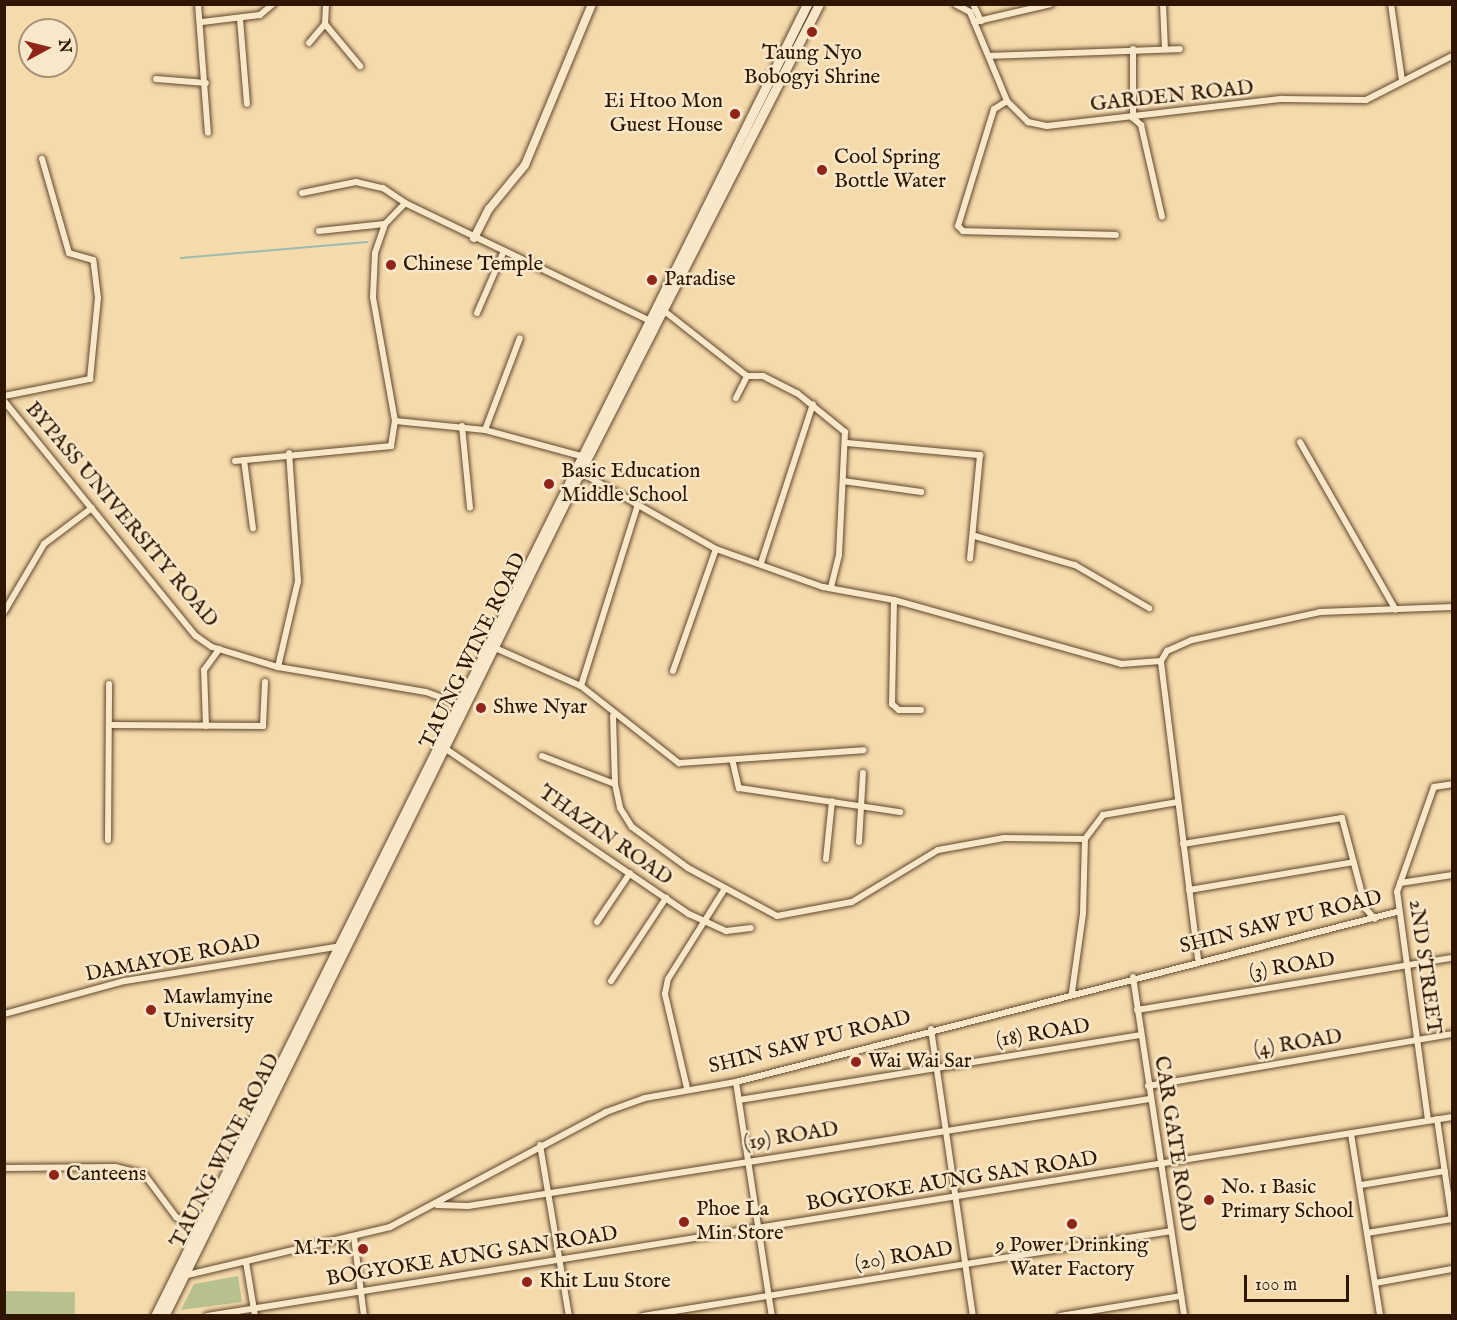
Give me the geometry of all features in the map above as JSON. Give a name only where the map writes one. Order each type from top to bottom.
[{"type":"main road","name":"TAUNG WINE ROAD","points":[[164,1316],[201,1230],[282,1057],[462,706],[496,650],[651,322],[807,4]]},
{"type":"main road","name":"TAUNG WINE ROAD","points":[[155,1316],[292,1061],[350,944],[447,748],[487,644],[581,456],[651,322],[663,310],[819,4]]},
{"type":"main road","points":[[282,1057],[292,1061]]},
{"type":"street","points":[[198,4],[202,22],[208,133]]},
{"type":"street","points":[[202,22],[240,19],[271,11],[273,4]]},
{"type":"street","points":[[309,43],[325,24],[326,4]]},
{"type":"street","points":[[474,238],[489,209],[525,165],[592,4]]},
{"type":"street","name":"GARDEN ROAD","points":[[955,4],[970,12],[978,21],[1006,101],[1028,122],[1047,126],[1133,118],[1282,99],[1366,100],[1452,56]]},
{"type":"street","points":[[973,4],[978,21],[1051,4]]},
{"type":"street","points":[[1163,4],[1165,49]]},
{"type":"street","points":[[1391,4],[1402,80]]},
{"type":"street","points":[[240,19],[247,104]]},
{"type":"street","points":[[325,24],[360,66]]},
{"type":"street","points":[[1132,49],[1133,118],[1141,125],[1162,217]]},
{"type":"street","points":[[990,57],[1132,49],[1180,49]]},
{"type":"street","points":[[156,79],[206,83]]},
{"type":"street","points":[[1006,101],[994,109],[958,226],[963,231],[1116,235]]},
{"type":"street","points":[[4,396],[90,379],[98,298],[93,260],[69,253],[42,159]]},
{"type":"street","points":[[303,193],[356,182],[383,188],[405,204],[651,322]]},
{"type":"street","points":[[235,461],[289,453],[391,446],[395,421],[373,297],[375,253],[385,224],[405,204]]},
{"type":"street","points":[[319,231],[385,224]]},
{"type":"street","points":[[477,313],[504,251]]},
{"type":"street","points":[[663,310],[747,376],[781,382],[838,422],[848,443],[843,481],[839,555],[831,588]]},
{"type":"street","points":[[485,430],[520,338]]},
{"type":"street","points":[[736,398],[747,376]]},
{"type":"street","name":"BYPASS UNIVERSITY ROAD","points":[[4,401],[196,636],[219,649],[278,667],[426,692],[462,706]]},
{"type":"street","points":[[761,563],[813,404]]},
{"type":"street","points":[[395,421],[485,430],[581,456]]},
{"type":"street","points":[[462,426],[470,508]]},
{"type":"street","points":[[1300,442],[1396,610]]},
{"type":"street","points":[[848,443],[980,455],[975,536],[970,559]]},
{"type":"street","points":[[278,667],[298,581],[289,453]]},
{"type":"street","points":[[244,460],[253,528]]},
{"type":"street","points":[[580,472],[637,507],[716,549],[831,588],[894,600],[1111,662],[1161,661],[1176,644],[1320,612],[1452,607]]},
{"type":"street","points":[[843,481],[921,492]]},
{"type":"street","points":[[581,686],[637,507]]},
{"type":"street","points":[[4,612],[44,544],[92,508]]},
{"type":"street","points":[[975,536],[1075,565],[1149,608]]},
{"type":"street","points":[[673,671],[716,549]]},
{"type":"street","points":[[894,600],[892,704],[899,710],[921,710]]},
{"type":"street","points":[[487,644],[496,650],[581,686],[613,716],[679,763],[733,763],[864,750]]},
{"type":"street","points":[[206,726],[204,670],[219,649]]},
{"type":"street","points":[[1161,661],[1198,960]]},
{"type":"street","points":[[110,725],[263,726],[265,682]]},
{"type":"street","points":[[108,840],[109,684]]},
{"type":"street","points":[[613,716],[615,784],[620,808],[632,827],[724,890],[784,916],[852,902],[938,850],[1004,838],[1084,839]]},
{"type":"street","name":"THAZIN ROAD","points":[[447,748],[704,922],[726,931],[751,928]]},
{"type":"street","points":[[542,756],[615,784]]},
{"type":"street","points":[[733,763],[739,788],[860,804],[900,812]]},
{"type":"street","points":[[859,842],[863,773]]},
{"type":"street","name":"2ND STREET","points":[[1428,1120],[1396,912],[1400,883],[1434,787],[1452,784]]},
{"type":"street","points":[[826,859],[832,801]]},
{"type":"street","points":[[1072,992],[1083,914],[1084,839],[1103,815],[1178,802]]},
{"type":"street","points":[[1183,844],[1342,818],[1366,909],[1375,919]]},
{"type":"street","points":[[1189,890],[1354,862]]},
{"type":"street","points":[[597,922],[630,873]]},
{"type":"street","points":[[1400,883],[1452,875]]},
{"type":"street","points":[[687,1088],[665,993],[668,979],[724,890]]},
{"type":"street","points":[[611,981],[666,898]]},
{"type":"street","name":"SHIN SAW PU ROAD","points":[[183,1276],[354,1237],[436,1205],[540,1145],[606,1112],[687,1088],[736,1082],[1072,992],[1396,912]]},
{"type":"street","name":"DAMAYOE ROAD","points":[[4,1014],[125,981],[350,944]]},
{"type":"street","name":"(3) ROAD","points":[[1137,1010],[1452,958]]},
{"type":"street","name":"CAR GATE ROAD","points":[[1133,977],[1184,1316]]},
{"type":"street","points":[[931,1029],[973,1316]]},
{"type":"street","name":"(4) ROAD","points":[[1148,1086],[1417,1042],[1452,1034]]},
{"type":"street","name":"(18) ROAD","points":[[739,1100],[1140,1035]]},
{"type":"street","points":[[736,1082],[772,1316]]},
{"type":"street","name":"(19) ROAD","points":[[436,1205],[468,1206],[748,1160],[1150,1099]]},
{"type":"street","name":"BOGYOKE AUNG SAN ROAD","points":[[207,1316],[254,1312],[559,1258],[759,1230],[1452,1117]]},
{"type":"street","points":[[1367,1233],[1452,1220],[1437,1119]]},
{"type":"street","points":[[1351,1134],[1361,1185],[1380,1316]]},
{"type":"street","points":[[540,1145],[569,1316]]},
{"type":"street","points":[[4,1168],[115,1167],[144,1174],[176,1217],[201,1230]]},
{"type":"street","points":[[1361,1185],[1445,1171]]},
{"type":"street","name":"(20) ROAD","points":[[643,1316],[769,1294],[1171,1232]]},
{"type":"street","points":[[354,1237],[364,1316]]},
{"type":"street","points":[[246,1262],[254,1312]]},
{"type":"street","points":[[1375,1282],[1452,1269]]},
{"type":"street","points":[[1060,1316],[1181,1296]]},
{"type":"green space","points":[[238,1276],[242,1302],[181,1310],[194,1284]]},
{"type":"green space","points":[[5,1291],[75,1292],[75,1316],[5,1315]]},
{"type":"waterway","points":[[181,258],[367,242]]},
{"type":"place","name":"Taung Nyo Bobogyi Shrine","points":[[812,32]]},
{"type":"place","name":"Ei Htoo Mon Guest House","points":[[735,114]]},
{"type":"place","name":"Cool Spring Bottle Water","points":[[822,170]]},
{"type":"place","name":"Chinese Temple","points":[[391,265]]},
{"type":"place","name":"Paradise","points":[[652,280]]},
{"type":"place","name":"Basic Education Middle School","points":[[549,484]]},
{"type":"place","name":"Shwe Nyar","points":[[481,708]]},
{"type":"place","name":"Mawlamyine University","points":[[151,1010]]},
{"type":"place","name":"Wai Wai Sar","points":[[856,1062]]},
{"type":"place","name":"Canteens","points":[[54,1175]]},
{"type":"place","name":"No. 1 Basic Primary School","points":[[1209,1200]]},
{"type":"place","name":"Phoe La Min Store","points":[[684,1222]]},
{"type":"place","name":"9 Power Drinking Water Factory","points":[[1072,1224]]},
{"type":"place","name":"M.T.K","points":[[363,1249]]},
{"type":"place","name":"Khit Luu Store","points":[[527,1282]]}]
